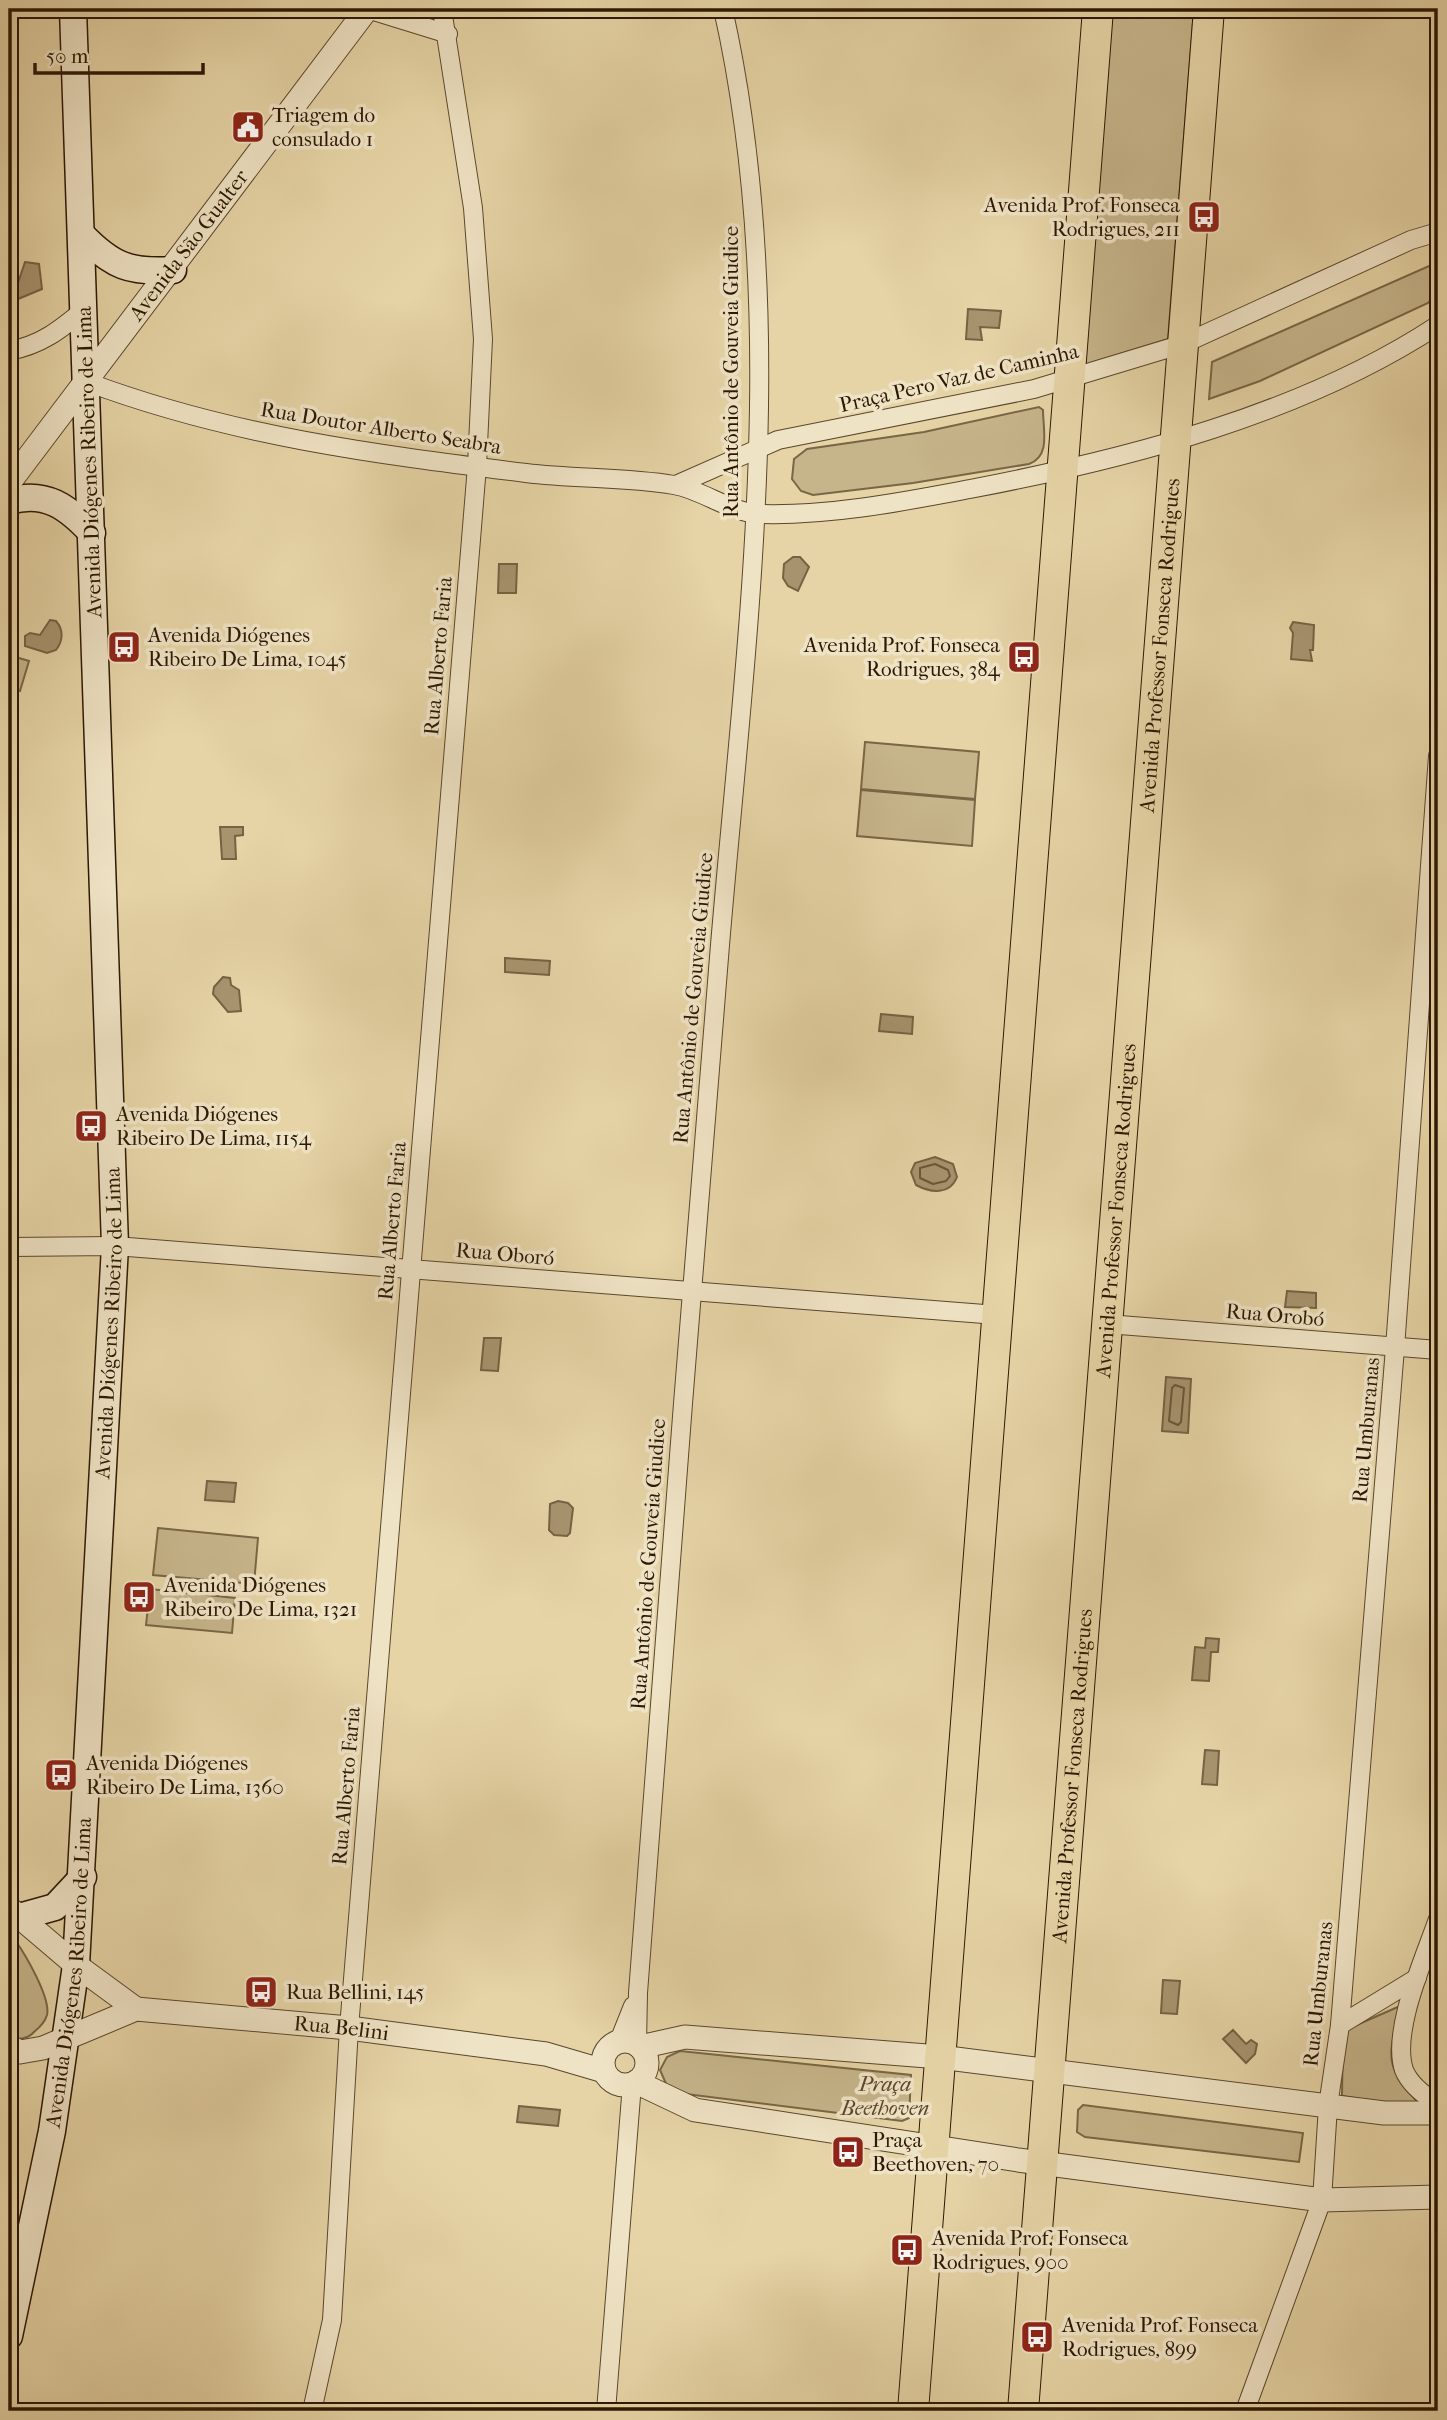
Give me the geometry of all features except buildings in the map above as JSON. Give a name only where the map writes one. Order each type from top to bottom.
[{"type":"highway","points":[[913,2411],[1098,9]]},
{"type":"highway","name":"Avenida Professor Fonseca Rodrigues","points":[[1023,2411],[1209,9]]},
{"type":"main road","name":"Avenida Diógenes Ribeiro de Lima","points":[[9,2336],[52,2131],[76,1965],[83,1877],[115,1246],[73,9]]},
{"type":"main road","points":[[82,235],[111,261],[129,268],[147,271],[173,270]]},
{"type":"main road","points":[[9,501],[33,496],[51,500],[74,513],[92,533]]},
{"type":"main road","points":[[12,1917],[55,1907],[83,1877]]},
{"type":"street","points":[[367,9],[448,34]]},
{"type":"street","name":"Avenida São Gualter","points":[[9,483],[173,270],[367,9]]},
{"type":"street","name":"Rua Alberto Faria","points":[[312,2411],[332,2320],[349,2028],[477,466],[483,339],[473,208],[442,9]]},
{"type":"street","name":"Rua Antônio de Gouveia Giudice","points":[[607,2411],[630,2126],[624,2063],[638,1993],[691,1292],[756,514],[756,248],[737,74],[723,9]]},
{"type":"street","name":"Praça Pero Vaz de Caminha","points":[[758,449],[778,440],[1034,389],[1183,344],[1411,240],[1438,232]]},
{"type":"street","points":[[9,351],[45,340],[85,309]]},
{"type":"street","points":[[756,514],[896,503],[1063,470],[1177,442],[1322,386],[1411,343],[1438,325]]},
{"type":"street","name":"Rua Doutor Alberto Seabra","points":[[86,382],[254,433],[418,461],[676,485],[756,514]]},
{"type":"street","name":"Rua Doutor Alberto Seabra","points":[[676,485],[758,449]]},
{"type":"street","name":"Rua Umburanas","points":[[1328,2106],[1339,2025],[1395,1348],[1438,757]]},
{"type":"street","name":"Rua Oboró","points":[[9,1247],[115,1246],[997,1315]]},
{"type":"street","name":"Rua Orobó","points":[[1107,1324],[1438,1350]]},
{"type":"street","points":[[12,1917],[136,2009]]},
{"type":"street","points":[[1438,1919],[1417,1979],[1401,2055],[1405,2073],[1411,2081],[1438,2104]]},
{"type":"street","points":[[1339,2025],[1417,1979]]},
{"type":"street","name":"Rua Belini","points":[[12,2052],[66,2039],[136,2009],[349,2028],[624,2063]]},
{"type":"street","points":[[624,2063],[684,2037],[940,2057],[1384,2113],[1438,2113]]},
{"type":"street","points":[[624,2063],[695,2110],[1043,2163],[1322,2200],[1438,2197]]},
{"type":"street","points":[[1245,2411],[1322,2200],[1328,2106]]},
{"type":"green space","points":[[1111,9],[1194,9],[1168,339],[1084,365]]},
{"type":"green space","points":[[1438,262],[1438,292],[1428,303],[1260,381],[1209,399],[1212,362]]},
{"type":"green space","points":[[1039,407],[1043,410],[1043,449],[1036,460],[1029,464],[913,483],[813,495],[801,491],[792,479],[794,459],[807,449],[924,432]]},
{"type":"green space","points":[[9,655],[29,661],[20,691],[9,687]]},
{"type":"green space","points":[[865,742],[979,752],[975,799],[861,789]]},
{"type":"green space","points":[[861,790],[975,800],[972,846],[857,836]]},
{"type":"green space","points":[[158,1528],[258,1538],[254,1584],[153,1575]]},
{"type":"green space","points":[[150,1589],[235,1598],[232,1633],[146,1625]]},
{"type":"green space","points":[[9,1940],[15,1940],[31,1965],[47,2007],[46,2018],[40,2027],[29,2036],[19,2039],[9,2038]]},
{"type":"green space","points":[[1400,2006],[1391,2052],[1392,2062],[1395,2072],[1424,2110],[1342,2096],[1343,2031]]},
{"type":"green space","name":"Praça Beethoven","points":[[680,2051],[911,2075],[909,2118],[902,2121],[678,2093],[667,2086],[660,2070],[667,2057]]},
{"type":"green space","points":[[1083,2105],[1303,2133],[1299,2162],[1085,2137],[1077,2132],[1078,2110]]},
{"type":"water","points":[[25,262],[39,264],[42,289],[18,299],[16,289]]},
{"type":"water","points":[[968,309],[1001,311],[999,328],[980,327],[982,340],[966,339]]},
{"type":"water","points":[[793,557],[800,557],[809,567],[798,591],[788,586],[783,578],[784,564]]},
{"type":"water","points":[[499,564],[517,564],[516,593],[498,593]]},
{"type":"water","points":[[50,620],[59,624],[61,632],[56,650],[47,653],[25,646],[25,636],[30,633],[40,635]]},
{"type":"water","points":[[1293,622],[1314,625],[1313,650],[1310,650],[1312,661],[1291,659],[1293,633],[1290,628]]},
{"type":"water","points":[[220,827],[243,827],[243,835],[235,836],[236,859],[222,859]]},
{"type":"water","points":[[505,958],[550,961],[549,975],[505,972]]},
{"type":"water","points":[[223,977],[230,978],[231,985],[239,990],[241,1011],[228,1012],[213,994],[214,987]]},
{"type":"water","points":[[881,1014],[913,1017],[912,1034],[879,1031]]},
{"type":"water","points":[[935,1157],[953,1164],[957,1177],[945,1190],[928,1190],[916,1185],[911,1172],[915,1163]]},
{"type":"water","points":[[1287,1291],[1316,1293],[1316,1308],[1285,1307]]},
{"type":"water","points":[[484,1338],[501,1338],[498,1371],[481,1370]]},
{"type":"water","points":[[1166,1377],[1191,1379],[1188,1433],[1162,1431]]},
{"type":"water","points":[[207,1481],[236,1483],[234,1502],[205,1500]]},
{"type":"water","points":[[558,1501],[568,1503],[573,1508],[570,1533],[567,1536],[554,1535],[549,1530],[550,1504]]},
{"type":"water","points":[[1206,1638],[1219,1639],[1218,1652],[1211,1652],[1209,1681],[1192,1680],[1195,1647],[1205,1648]]},
{"type":"water","points":[[1205,1750],[1219,1751],[1217,1785],[1202,1784]]},
{"type":"water","points":[[1163,1980],[1180,1981],[1177,2014],[1161,2013]]},
{"type":"water","points":[[1233,2030],[1246,2044],[1251,2040],[1257,2044],[1255,2054],[1246,2063],[1223,2039]]},
{"type":"water","points":[[519,2106],[560,2110],[558,2126],[517,2122]]},
{"type":"place","name":"Triagem do consulado 1","points":[[248,127]]},
{"type":"place","name":"Avenida Prof. Fonseca Rodrigues, 211","points":[[1204,217]]},
{"type":"place","name":"Avenida Diógenes Ribeiro De Lima, 1045","points":[[124,647]]},
{"type":"place","name":"Avenida Prof. Fonseca Rodrigues, 384","points":[[1024,657]]},
{"type":"place","name":"Avenida Diógenes Ribeiro De Lima, 1154","points":[[91,1126]]},
{"type":"place","name":"Avenida Diógenes Ribeiro De Lima, 1321","points":[[139,1597]]},
{"type":"place","name":"Avenida Diógenes Ribeiro De Lima, 1360","points":[[61,1775]]},
{"type":"place","name":"Rua Bellini, 145","points":[[261,1992]]},
{"type":"place","name":"Praça Beethoven, 70","points":[[848,2152]]},
{"type":"place","name":"Avenida Prof. Fonseca Rodrigues, 900","points":[[907,2250]]},
{"type":"place","name":"Avenida Prof. Fonseca Rodrigues, 899","points":[[1037,2337]]}]
